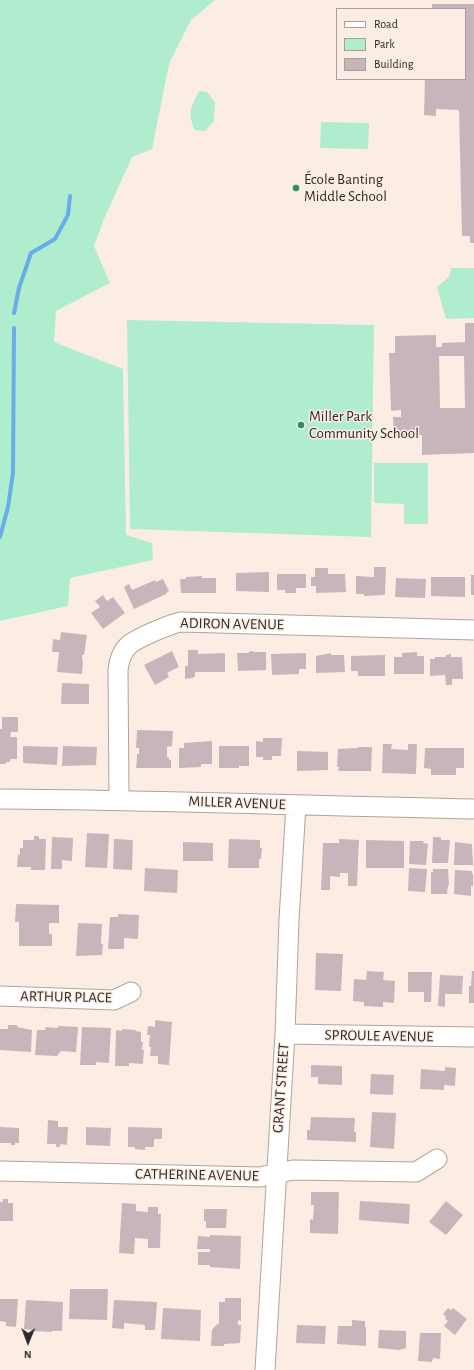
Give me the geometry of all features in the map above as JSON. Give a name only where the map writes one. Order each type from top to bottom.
[{"type":"street","name":"ADIRON AVENUE","points":[[119,799],[118,662],[129,645],[136,641],[174,623],[181,622],[474,630]]},
{"type":"street","name":"MILLER AVENUE","points":[[0,799],[119,799],[474,809]]},
{"type":"street","name":"GRANT STREET","points":[[266,1370],[296,805]]},
{"type":"street","name":"ARTHUR PLACE","points":[[0,996],[114,1000],[131,992]]},
{"type":"street","name":"SPROULE AVENUE","points":[[285,1034],[474,1038]]},
{"type":"street","name":"CATHERINE AVENUE","points":[[0,1171],[260,1177],[293,1170],[416,1172],[437,1159]]},
{"type":"green space","points":[[0,0],[215,0],[191,20],[169,64],[152,149],[132,157],[104,219],[94,246],[110,283],[56,311],[54,342],[123,369],[126,535],[152,543],[153,560],[70,578],[68,606],[0,621]]},
{"type":"green space","points":[[199,91],[207,92],[215,102],[214,121],[205,131],[194,130],[191,118],[192,106]]},
{"type":"green space","points":[[321,122],[369,123],[368,149],[320,148]]},
{"type":"green space","points":[[451,268],[474,268],[474,318],[446,319],[437,287],[449,277]]},
{"type":"green space","name":"Miller Park Community School","points":[[127,320],[374,325],[371,537],[130,529]]},
{"type":"green space","points":[[374,463],[428,463],[428,524],[404,524],[404,504],[374,503]]},
{"type":"building","points":[[432,4],[474,4],[474,243],[470,243],[470,236],[462,236],[459,110],[436,109],[436,116],[424,115],[425,80],[466,80],[466,8],[432,8]]},
{"type":"building","points":[[465,323],[474,323],[474,453],[422,455],[422,435],[394,436],[393,417],[401,417],[401,410],[391,411],[389,353],[395,353],[395,336],[436,335],[436,347],[442,347],[442,343],[465,342]],"holes":[[[439,356],[464,356],[465,408],[440,408]]]},
{"type":"building","points":[[374,567],[386,567],[385,595],[364,596],[364,594],[356,594],[356,576],[374,577]]},
{"type":"building","points":[[315,568],[328,568],[328,574],[345,574],[346,592],[316,593],[316,586],[311,586],[311,577],[315,577]]},
{"type":"building","points":[[269,572],[269,592],[236,591],[236,573]]},
{"type":"building","points":[[277,574],[306,574],[306,588],[296,588],[296,593],[285,593],[285,590],[277,590]]},
{"type":"building","points":[[471,575],[474,575],[474,595],[471,595]]},
{"type":"building","points":[[202,576],[202,578],[216,578],[216,593],[181,593],[180,579]]},
{"type":"building","points":[[431,577],[465,577],[465,597],[431,596]]},
{"type":"building","points":[[396,578],[426,579],[425,598],[395,597]]},
{"type":"building","points":[[163,579],[169,591],[166,594],[134,609],[124,587],[129,584],[132,590],[155,580],[156,582]]},
{"type":"building","points":[[103,595],[107,601],[113,597],[125,613],[103,629],[91,613],[100,607],[95,601]]},
{"type":"building","points":[[61,632],[87,635],[84,655],[82,655],[82,674],[57,672],[59,652],[52,652],[53,639],[60,640]]},
{"type":"building","points":[[188,650],[198,650],[198,654],[225,653],[225,672],[195,672],[195,677],[185,679],[185,666],[188,666]]},
{"type":"building","points":[[172,651],[179,667],[167,673],[169,677],[155,685],[144,665]]},
{"type":"building","points":[[251,651],[266,652],[266,670],[238,671],[237,653],[248,653]]},
{"type":"building","points":[[417,652],[417,656],[424,656],[424,674],[394,674],[394,657],[402,657],[402,653]]},
{"type":"building","points":[[306,653],[306,669],[299,669],[299,674],[272,675],[271,654]]},
{"type":"building","points":[[331,653],[331,655],[344,655],[345,672],[316,673],[316,656]]},
{"type":"building","points":[[451,654],[451,657],[462,657],[463,679],[452,679],[452,685],[446,685],[445,675],[430,676],[430,659],[435,659],[435,657],[446,657],[446,655]]},
{"type":"building","points":[[385,655],[385,676],[358,676],[358,671],[351,671],[351,656]]},
{"type":"building","points":[[62,683],[89,684],[89,704],[61,704]]},
{"type":"building","points":[[2,717],[18,717],[18,732],[11,732],[10,737],[17,737],[17,759],[10,759],[10,762],[6,762],[6,764],[0,764],[0,729],[2,729]]},
{"type":"building","points":[[137,730],[173,731],[172,746],[167,747],[167,757],[171,760],[171,768],[136,768],[137,754],[139,754],[139,748],[136,748]]},
{"type":"building","points":[[263,738],[282,738],[281,756],[272,756],[272,760],[263,760],[263,757],[256,757],[256,741],[263,742]]},
{"type":"building","points":[[212,741],[212,764],[201,764],[201,767],[179,768],[179,748],[184,748],[184,743]]},
{"type":"building","points":[[383,744],[392,744],[391,749],[408,750],[408,744],[417,744],[416,774],[382,773]]},
{"type":"building","points":[[23,746],[58,747],[57,765],[23,763]]},
{"type":"building","points":[[63,746],[97,747],[96,765],[62,766]]},
{"type":"building","points":[[219,746],[249,746],[249,766],[239,766],[239,768],[219,768]]},
{"type":"building","points":[[372,747],[371,771],[338,771],[338,749]]},
{"type":"building","points":[[425,748],[464,748],[464,768],[456,768],[456,775],[431,775],[431,769],[424,768]]},
{"type":"building","points":[[297,751],[328,752],[328,770],[297,771]]},
{"type":"building","points":[[87,833],[109,834],[107,868],[85,867]]},
{"type":"building","points":[[34,836],[39,836],[39,839],[46,839],[45,870],[31,870],[31,867],[17,867],[18,854],[20,855],[20,848],[23,848],[23,840],[34,840]]},
{"type":"building","points":[[52,837],[73,838],[72,861],[62,860],[62,869],[51,869]]},
{"type":"building","points":[[433,837],[441,837],[441,840],[450,840],[448,863],[432,863]]},
{"type":"building","points":[[114,839],[133,840],[132,870],[113,869]]},
{"type":"building","points":[[229,839],[260,840],[260,848],[262,848],[261,859],[259,859],[259,868],[228,868]]},
{"type":"building","points":[[339,839],[359,840],[357,886],[348,886],[348,873],[340,873],[340,877],[330,876],[330,890],[321,890],[323,843],[339,843]]},
{"type":"building","points":[[366,840],[404,841],[404,868],[366,868]]},
{"type":"building","points":[[410,841],[424,841],[423,843],[428,844],[426,865],[409,864]]},
{"type":"building","points":[[183,842],[213,843],[213,861],[183,861]]},
{"type":"building","points":[[455,842],[472,844],[473,865],[454,865]]},
{"type":"building","points":[[145,868],[178,870],[177,893],[144,891]]},
{"type":"building","points":[[409,868],[427,869],[425,892],[408,891]]},
{"type":"building","points":[[433,869],[448,869],[449,885],[447,894],[431,894],[431,872],[433,872]]},
{"type":"building","points":[[455,870],[472,871],[473,886],[471,886],[471,896],[454,894]]},
{"type":"building","points":[[16,904],[59,905],[59,923],[49,923],[49,934],[52,934],[52,946],[19,946],[19,922],[15,922]]},
{"type":"building","points":[[118,914],[139,915],[138,939],[124,938],[124,949],[108,949],[110,917],[118,917]]},
{"type":"building","points":[[78,923],[102,924],[102,955],[76,956]]},
{"type":"building","points":[[316,953],[343,954],[341,991],[315,990]]},
{"type":"building","points":[[367,971],[384,972],[383,980],[395,981],[394,1003],[383,1002],[383,1007],[364,1006],[364,1002],[353,1001],[354,979],[366,980]]},
{"type":"building","points":[[472,971],[474,971],[474,1003],[469,1003],[469,986],[471,986]]},
{"type":"building","points":[[408,972],[432,972],[431,1002],[424,1002],[424,992],[408,992]]},
{"type":"building","points":[[440,975],[463,976],[462,994],[445,994],[445,1007],[438,1006]]},
{"type":"building","points":[[155,1020],[172,1022],[169,1065],[158,1064],[158,1056],[150,1056],[150,1035],[147,1035],[148,1026],[155,1027]]},
{"type":"building","points":[[8,1025],[17,1025],[17,1027],[32,1030],[31,1052],[0,1050],[0,1029],[8,1029]]},
{"type":"building","points":[[58,1026],[78,1027],[76,1052],[61,1051],[57,1056],[35,1055],[37,1030],[45,1030],[46,1027],[58,1028]]},
{"type":"building","points":[[82,1027],[111,1028],[109,1063],[96,1062],[96,1065],[80,1065]]},
{"type":"building","points":[[122,1029],[141,1032],[141,1042],[143,1042],[142,1050],[144,1050],[143,1064],[129,1063],[129,1066],[115,1066],[116,1030],[122,1031]]},
{"type":"building","points":[[311,1065],[342,1066],[342,1085],[318,1084],[318,1077],[311,1077]]},
{"type":"building","points":[[445,1067],[456,1068],[455,1086],[444,1085],[444,1090],[420,1089],[421,1069],[445,1071]]},
{"type":"building","points":[[371,1074],[394,1075],[393,1095],[370,1094]]},
{"type":"building","points":[[372,1112],[396,1113],[394,1149],[370,1147]]},
{"type":"building","points":[[311,1117],[355,1118],[354,1132],[356,1132],[356,1142],[307,1140],[307,1130],[310,1130]]},
{"type":"building","points":[[48,1120],[58,1121],[58,1127],[68,1127],[67,1145],[60,1144],[60,1147],[56,1147],[56,1144],[47,1144]]},
{"type":"building","points":[[0,1127],[19,1128],[19,1143],[11,1145],[11,1143],[0,1143]]},
{"type":"building","points":[[86,1127],[111,1128],[110,1146],[86,1145]]},
{"type":"building","points":[[128,1127],[162,1128],[162,1139],[154,1139],[154,1147],[145,1147],[145,1150],[135,1149],[135,1147],[128,1147]]},
{"type":"building","points":[[311,1192],[339,1192],[338,1234],[310,1233],[310,1219],[313,1220],[314,1205],[311,1205]]},
{"type":"building","points":[[3,1199],[8,1199],[8,1203],[13,1203],[13,1221],[0,1221],[0,1202],[3,1202]]},
{"type":"building","points":[[360,1201],[410,1204],[409,1224],[359,1220]]},
{"type":"building","points":[[446,1201],[463,1215],[446,1235],[429,1222]]},
{"type":"building","points":[[122,1203],[136,1204],[136,1211],[148,1212],[148,1207],[158,1207],[158,1214],[161,1214],[160,1248],[148,1248],[148,1239],[135,1238],[134,1254],[119,1253]]},
{"type":"building","points":[[204,1209],[227,1209],[226,1228],[206,1228],[206,1221],[204,1221]]},
{"type":"building","points":[[210,1235],[241,1236],[240,1269],[198,1265],[198,1252],[210,1252],[210,1249],[197,1249],[198,1236],[210,1237]]},
{"type":"building","points":[[70,1289],[108,1289],[107,1320],[69,1319]]},
{"type":"building","points":[[225,1298],[241,1298],[241,1321],[238,1320],[238,1325],[241,1325],[240,1343],[224,1344],[224,1346],[211,1346],[212,1330],[217,1324],[219,1324],[219,1302],[225,1302]]},
{"type":"building","points":[[0,1299],[18,1299],[16,1327],[6,1326],[6,1322],[0,1321]]},
{"type":"building","points":[[26,1300],[63,1302],[62,1331],[33,1331],[24,1329]]},
{"type":"building","points":[[114,1300],[157,1302],[155,1330],[145,1330],[145,1325],[124,1323],[124,1329],[112,1328]]},
{"type":"building","points":[[163,1308],[201,1310],[200,1341],[161,1339]]},
{"type":"building","points":[[448,1308],[451,1310],[453,1308],[467,1319],[455,1335],[444,1326],[448,1321],[445,1319],[446,1317],[443,1314]]},
{"type":"building","points":[[352,1320],[365,1321],[366,1346],[337,1344],[338,1326],[352,1326]]},
{"type":"building","points":[[297,1325],[326,1326],[325,1344],[296,1343]]},
{"type":"building","points":[[379,1330],[406,1331],[406,1348],[399,1350],[378,1348]]},
{"type":"building","points":[[420,1333],[441,1333],[440,1359],[433,1358],[432,1362],[418,1361]]},
{"type":"waterway","points":[[14,313],[19,288],[31,253],[55,239],[68,215],[70,196]]},
{"type":"waterway","points":[[0,537],[8,507],[13,473],[14,328]]},
{"type":"place","name":"École Banting Middle School","points":[[296,188]]},
{"type":"place","name":"Miller Park Community School","points":[[301,425]]}]
